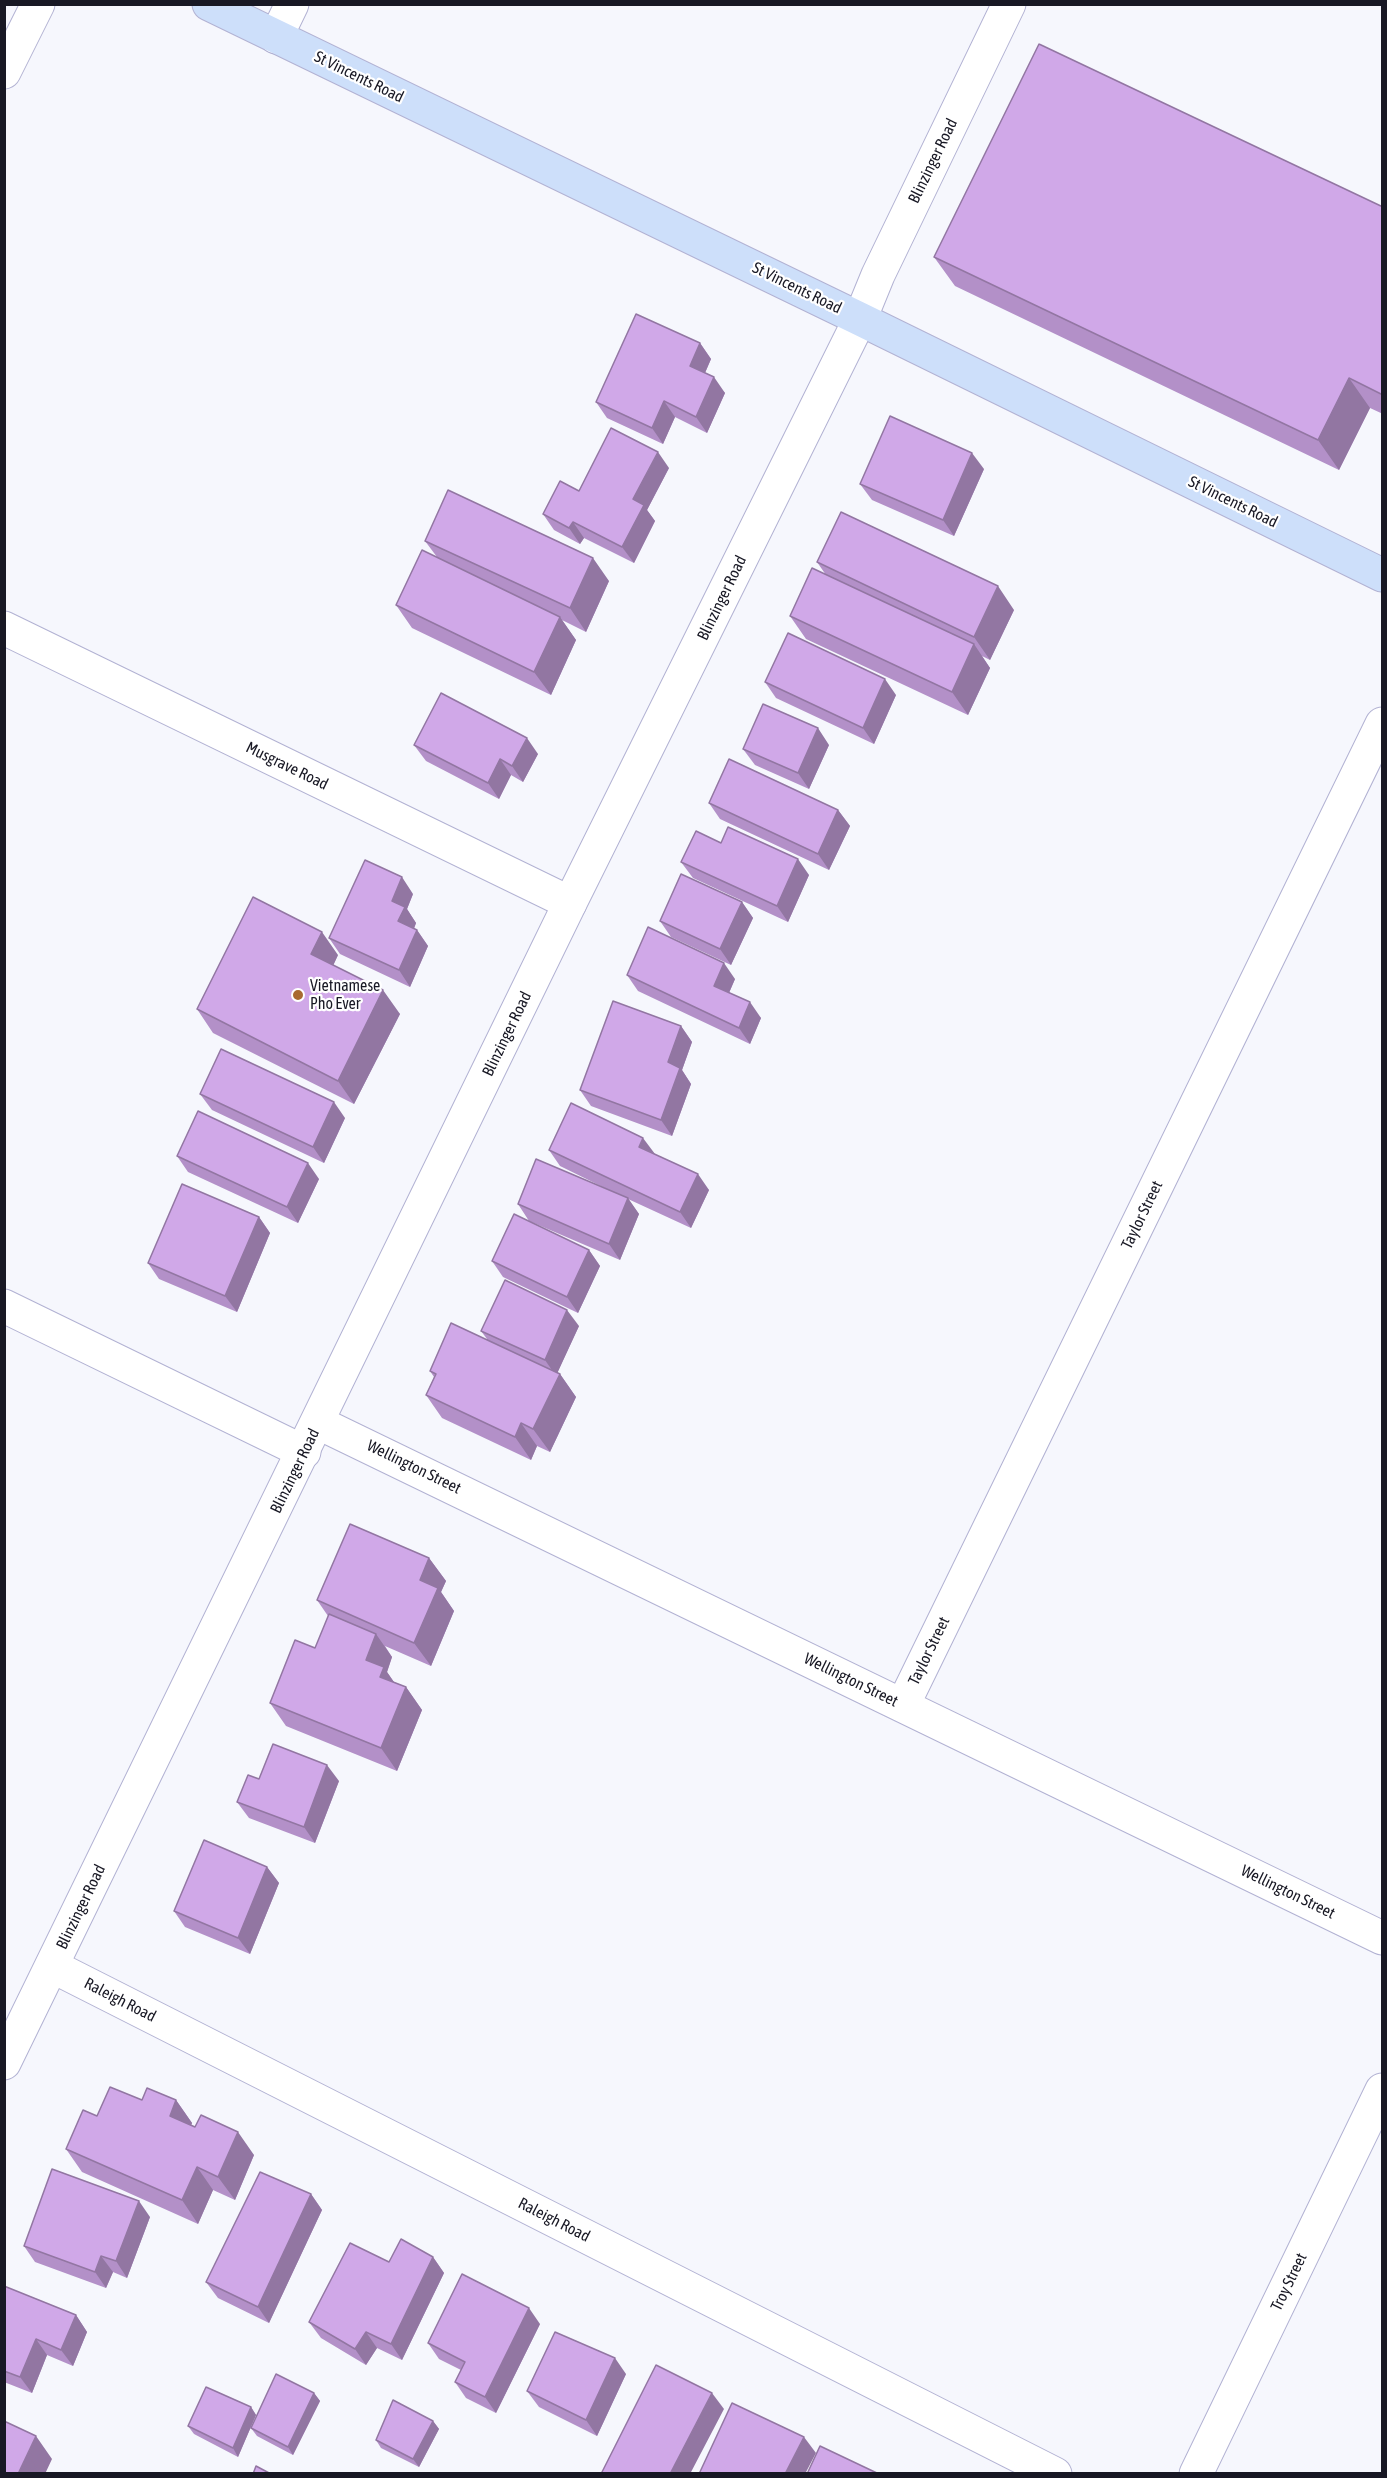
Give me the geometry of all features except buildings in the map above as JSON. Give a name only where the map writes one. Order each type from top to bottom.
[{"type":"main road","name":"St Vincents Road","points":[[209,4],[1383,575]]},
{"type":"street","points":[[4,72],[38,4]]},
{"type":"street","points":[[276,37],[292,4]]},
{"type":"street","name":"Blinzinger Road","points":[[4,2063],[570,903],[860,319],[883,265],[1009,4]]},
{"type":"street","name":"Musgrave Road","points":[[4,628],[570,903]]},
{"type":"street","name":"Taylor Street","points":[[903,1705],[1383,724]]},
{"type":"street","points":[[4,1306],[304,1452]]},
{"type":"street","name":"Wellington Street","points":[[318,1422],[1383,1938]]},
{"type":"street","name":"Raleigh Road","points":[[52,1966],[1055,2474]]},
{"type":"street","name":"Troy Street","points":[[1196,2474],[1383,2090]]},
{"type":"place","name":"Vietnamese Pho Ever","points":[[298,995]]}]
